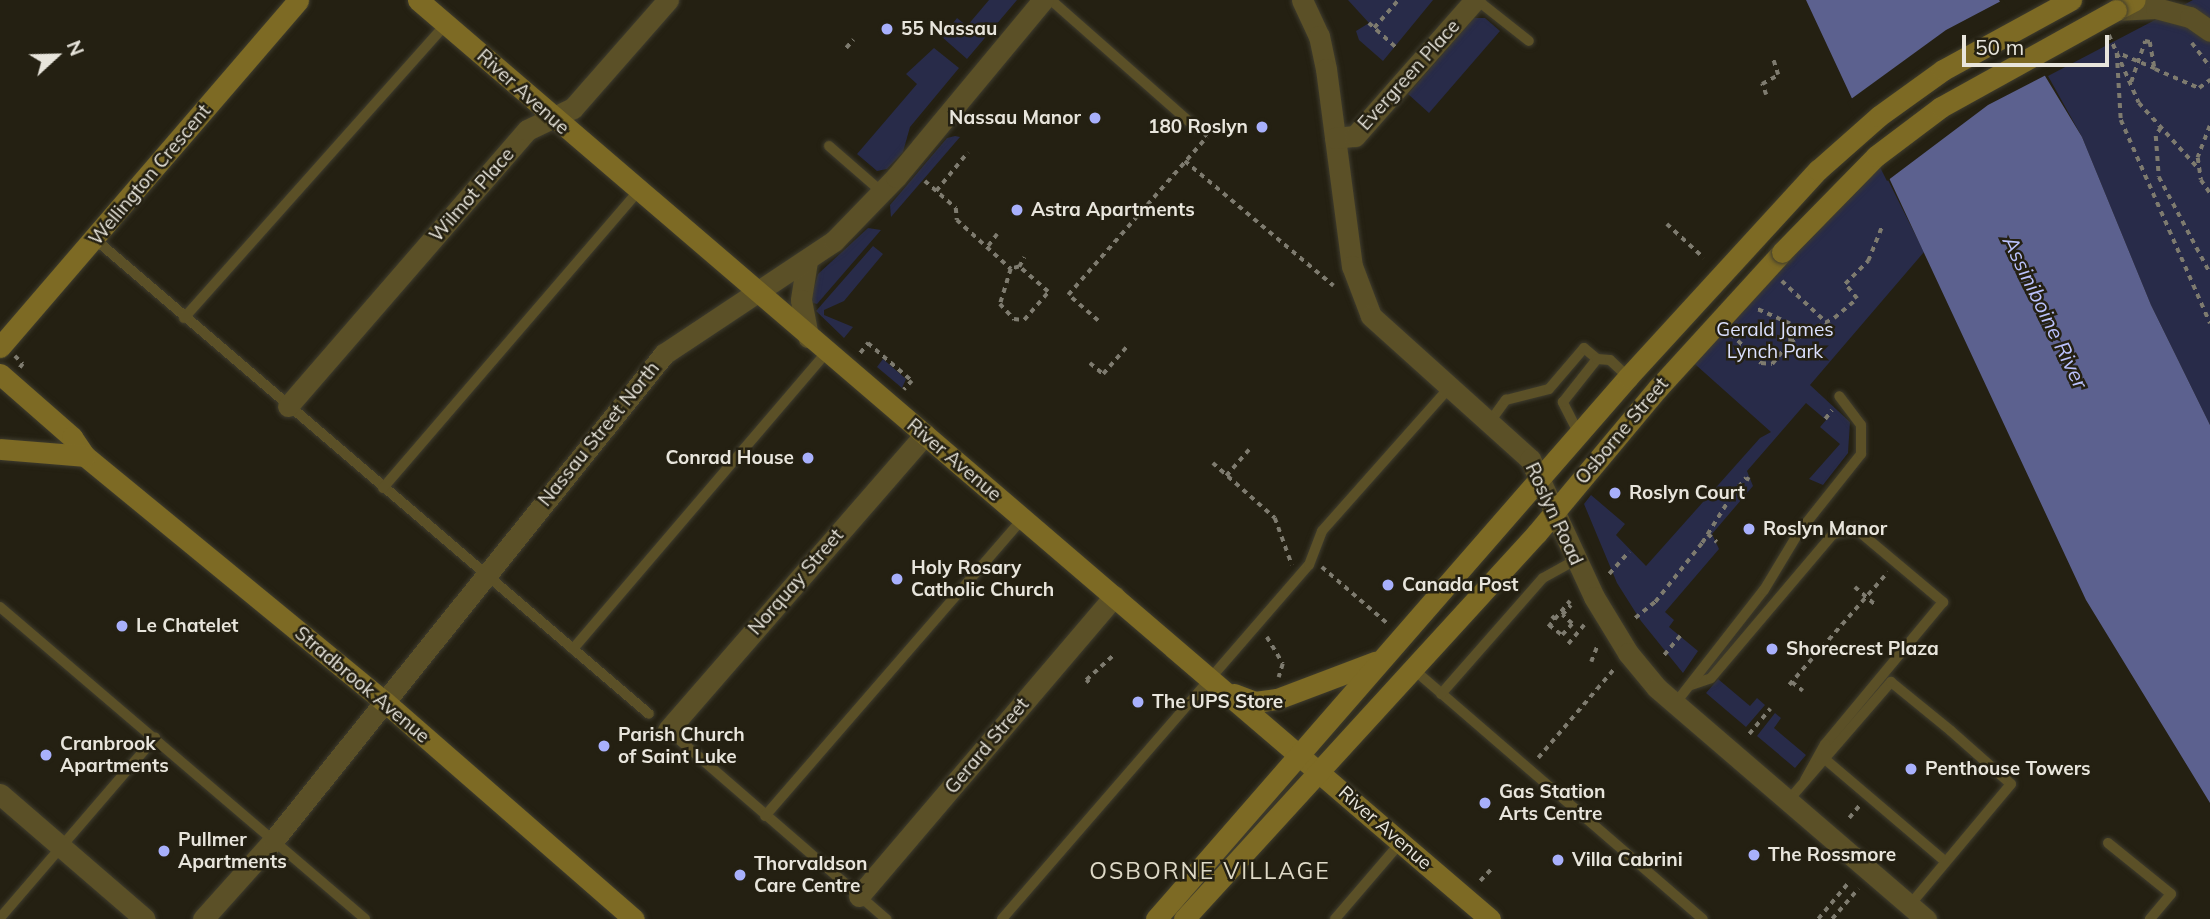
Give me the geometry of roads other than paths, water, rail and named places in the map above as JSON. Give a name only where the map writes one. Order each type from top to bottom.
[{"type":"main road","name":"Wellington Crescent","points":[[0,347],[96,240],[298,0]]},
{"type":"main road","name":"River Avenue","points":[[418,0],[638,192],[925,434],[1490,919]]},
{"type":"main road","name":"Osborne Street","points":[[1156,919],[1297,752],[1542,479],[1628,377],[1760,231],[1837,152],[1898,102],[1973,52],[2071,0]]},
{"type":"main road","name":"Osborne Street","points":[[1184,919],[1555,512],[1658,388],[1782,252],[1876,156],[1941,107],[2135,0]]},
{"type":"main road","name":"Stradbrook Avenue","points":[[0,374],[72,437],[85,456],[385,702],[634,919]]},
{"type":"main road","points":[[0,449],[85,456]]},
{"type":"main road","points":[[1217,684],[1255,702],[1277,699],[1379,660]]},
{"type":"street","name":"Nassau Street North","points":[[203,919],[274,841],[664,354],[807,261],[882,192],[1043,0]]},
{"type":"street","name":"Roslyn Road","points":[[1302,0],[1319,36],[1352,266],[1366,306],[1385,333],[1530,458],[1542,479],[1576,560],[1628,653],[1674,705],[1918,912]]},
{"type":"street","name":"Evergreen Place","points":[[1335,138],[1355,136],[1476,0]]},
{"type":"street","name":"Wilmot Place","points":[[288,406],[527,130],[573,108],[660,2]]},
{"type":"street","points":[[2116,10],[2156,8],[2190,17],[2201,35]]},
{"type":"street","points":[[807,261],[801,300],[808,337]]},
{"type":"street","name":"Norquay Street","points":[[668,730],[925,434]]},
{"type":"street","name":"Gerard Street","points":[[859,896],[1114,596]]},
{"type":"street","points":[[0,794],[145,919]]},
{"type":"lane","points":[[1051,0],[1194,126]]},
{"type":"lane","points":[[1476,0],[1529,41]]},
{"type":"lane","points":[[184,318],[446,24]]},
{"type":"lane","points":[[829,146],[882,192]]},
{"type":"lane","points":[[383,488],[638,192]]},
{"type":"lane","points":[[96,240],[484,576],[649,714]]},
{"type":"lane","points":[[1489,423],[1506,400],[1549,389],[1584,348],[1597,359],[1610,360],[1628,377]]},
{"type":"lane","points":[[573,649],[827,352]]},
{"type":"lane","points":[[1563,402],[1597,359]]},
{"type":"lane","points":[[1002,919],[1217,684],[1309,565],[1322,531],[1449,388]]},
{"type":"lane","points":[[1549,389],[1563,402],[1580,435]]},
{"type":"lane","points":[[1674,705],[1692,685],[1861,454],[1861,425],[1839,396]]},
{"type":"lane","points":[[765,816],[1023,518]]},
{"type":"lane","points":[[1692,685],[1711,678],[1833,534],[1856,529],[1943,602],[1825,744],[1804,780],[1787,802]]},
{"type":"lane","points":[[1441,694],[1543,578],[1576,560]]},
{"type":"lane","points":[[0,607],[365,919]]},
{"type":"lane","points":[[1412,668],[1703,919]]},
{"type":"lane","points":[[1804,780],[1830,756],[1891,682],[2011,784],[1946,862],[1918,912]]},
{"type":"lane","points":[[668,730],[886,919]]},
{"type":"lane","points":[[0,918],[155,738]]},
{"type":"lane","points":[[1830,756],[1946,862]]},
{"type":"lane","points":[[1335,919],[1401,842]]},
{"type":"lane","points":[[2108,843],[2171,894],[2150,919]]},
{"type":"water","name":"Assiniboine River","points":[[1806,0],[1999,0],[2082,137],[2151,305],[2210,425],[2210,803],[2086,600]]},
{"type":"place","name":"55 Nassau","points":[[887,29]]},
{"type":"place","name":"Nassau Manor","points":[[1095,118]]},
{"type":"place","name":"180 Roslyn","points":[[1262,127]]},
{"type":"place","name":"Astra Apartments","points":[[1017,210]]},
{"type":"place","name":"Conrad House","points":[[808,458]]},
{"type":"place","name":"Roslyn Court","points":[[1615,493]]},
{"type":"place","name":"Roslyn Manor","points":[[1749,529]]},
{"type":"place","name":"Holy Rosary Catholic Church","points":[[897,579]]},
{"type":"place","name":"Canada Post","points":[[1388,585]]},
{"type":"place","name":"Le Chatelet","points":[[122,626]]},
{"type":"place","name":"Shorecrest Plaza","points":[[1772,649]]},
{"type":"place","name":"The UPS Store","points":[[1138,702]]},
{"type":"place","name":"Parish Church of Saint Luke","points":[[604,746]]},
{"type":"place","name":"Cranbrook Apartments","points":[[46,755]]},
{"type":"place","name":"Penthouse Towers","points":[[1911,769]]},
{"type":"place","name":"Gas Station Arts Centre","points":[[1485,803]]},
{"type":"place","name":"Pullmer Apartments","points":[[164,851]]},
{"type":"place","name":"The Rossmore","points":[[1754,855]]},
{"type":"place","name":"Villa Cabrini","points":[[1558,860]]},
{"type":"place","name":"Thorvaldson Care Centre","points":[[740,875]]},
{"type":"district","name":"OSBORNE VILLAGE","points":[[1210,871]]},
{"type":"park label","name":"Gerald James Lynch Park","points":[[1775,341]]}]
